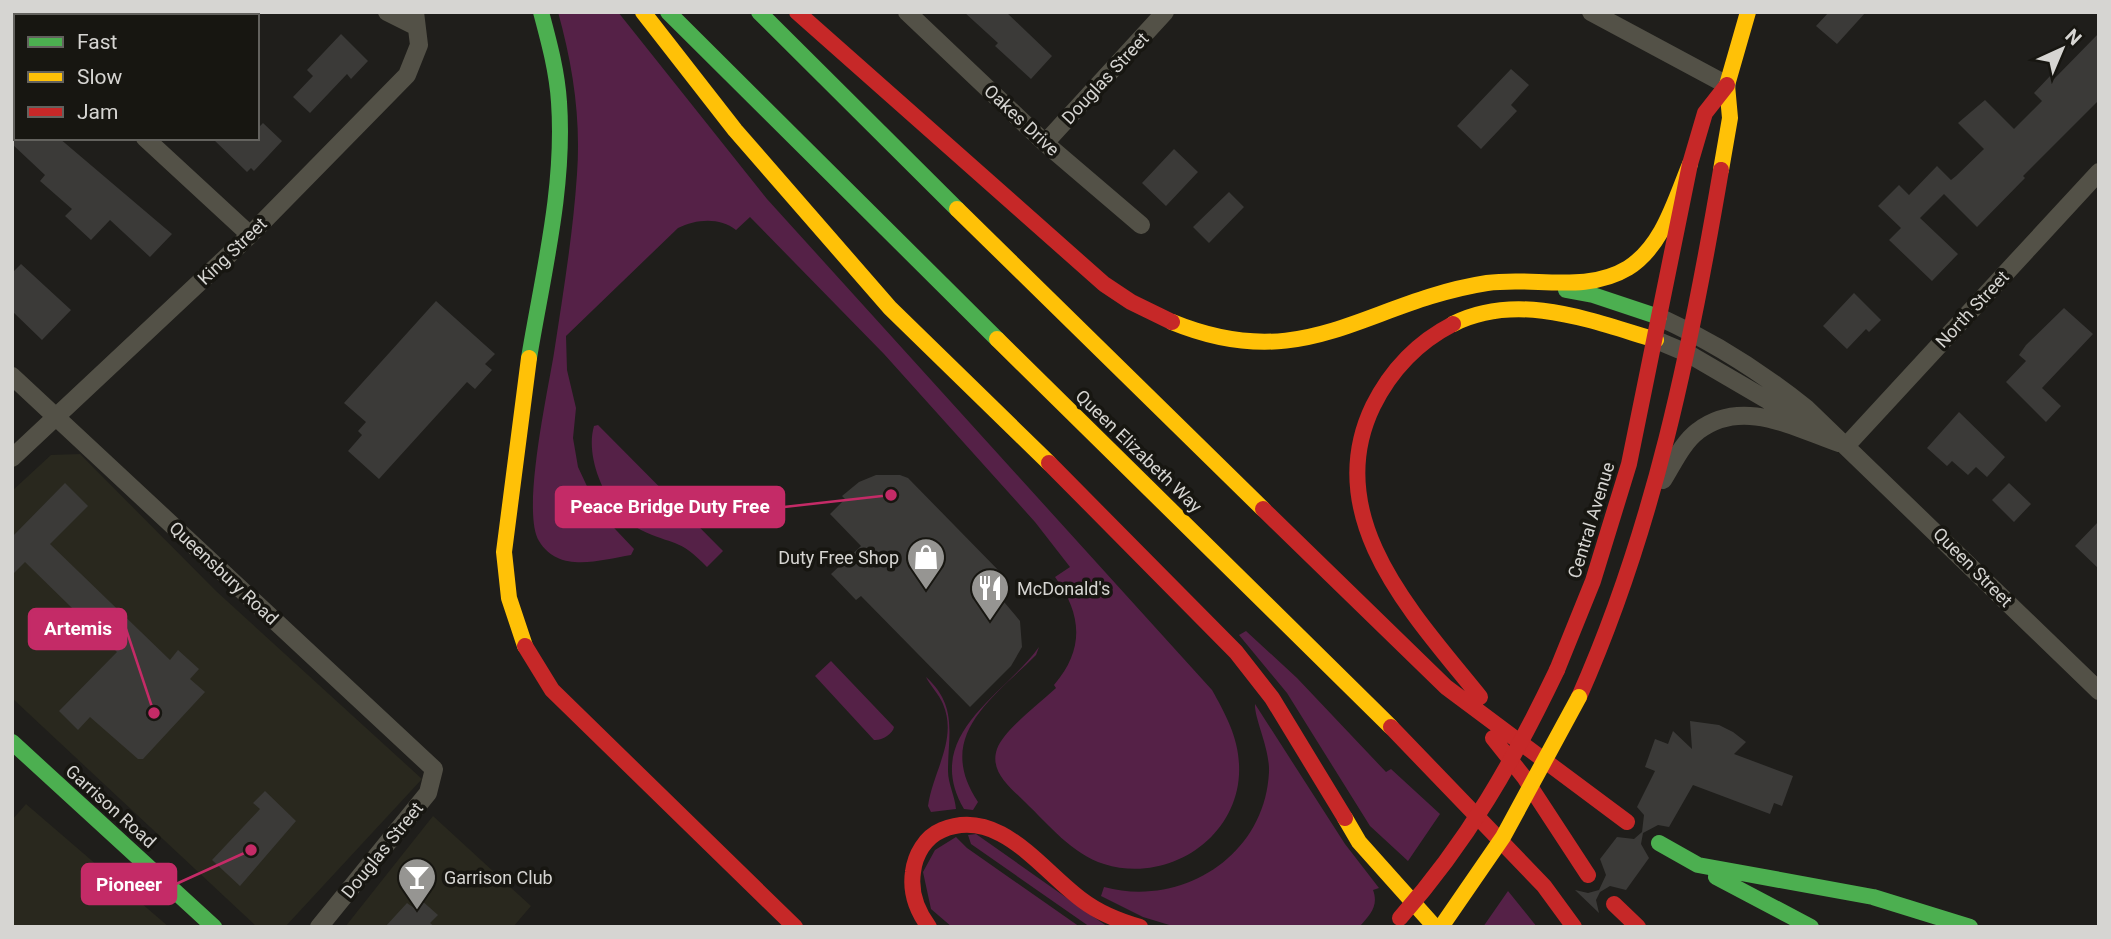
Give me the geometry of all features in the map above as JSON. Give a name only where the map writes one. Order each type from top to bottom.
[{"type":"main road","points":[[541,12],[549,36],[561,97],[562,143],[552,237],[529,357],[504,542],[506,586],[518,630],[527,653],[552,690],[795,927]]},
{"type":"main road","points":[[643,12],[735,130],[890,308],[1087,499],[1236,652],[1272,698],[1359,842],[1392,883],[1435,927]]},
{"type":"main road","name":"Queen Elizabeth Way","points":[[668,12],[809,155],[1368,704],[1544,886],[1574,927]]},
{"type":"main road","points":[[759,12],[1012,265],[1446,687],[1524,777],[1588,875]]},
{"type":"main road","points":[[797,12],[1104,284],[1134,306],[1194,333],[1225,341],[1280,342],[1339,331],[1461,288],[1600,279],[1631,266],[1653,247],[1690,163]]},
{"type":"main road","name":"Central Avenue","points":[[1441,927],[1518,811],[1579,697],[1622,594],[1655,492],[1692,332],[1730,118],[1727,85],[1748,12]]},
{"type":"main road","name":"Central Avenue","points":[[1396,922],[1434,881],[1475,824],[1519,747],[1557,670],[1613,523],[1629,464],[1690,163],[1705,113],[1727,85]]},
{"type":"main road","points":[[1524,282],[1593,295],[1659,317]]},
{"type":"main road","points":[[1507,731],[1403,600],[1373,550],[1357,500],[1356,476],[1361,440],[1371,404],[1384,383],[1419,345],[1457,322],[1489,313],[1548,311],[1576,316],[1656,340]]},
{"type":"main road","points":[[1446,687],[1627,822]]},
{"type":"main road","name":"Garrison Road","points":[[12,743],[214,927]]},
{"type":"main road","points":[[929,927],[913,895],[913,868],[917,856],[931,836],[940,830],[968,822],[987,826],[1001,834],[1067,890],[1099,912],[1140,927]]},
{"type":"main road","points":[[1660,843],[1811,927]]},
{"type":"main road","points":[[1684,858],[1698,865],[1873,897],[1970,927]]},
{"type":"main road","points":[[1614,904],[1638,927]]},
{"type":"street","points":[[387,12],[415,19]]},
{"type":"street","name":"Oakes Drive","points":[[906,12],[1045,143],[1141,225]]},
{"type":"street","name":"Douglas Street","points":[[1045,143],[1165,12]]},
{"type":"street","points":[[1591,12],[1727,85]]},
{"type":"street","name":"King Street","points":[[12,458],[250,235],[407,75],[419,45],[415,19]]},
{"type":"street","points":[[147,140],[250,235]]},
{"type":"street","name":"North Street","points":[[1846,446],[2099,172]]},
{"type":"street","name":"Queen Street","points":[[1659,317],[1692,332],[1773,381],[1846,446],[2097,687]]},
{"type":"street","name":"Queen Street","points":[[1656,340],[1687,353],[1846,446]]},
{"type":"street","name":"Queensbury Road","points":[[12,376],[434,769]]},
{"type":"street","points":[[1655,492],[1697,431],[1733,415],[1757,415],[1846,446]]},
{"type":"street","name":"Douglas Street","points":[[319,927],[428,793],[434,769]]},
{"type":"shaded area","points":[[558,12],[618,12],[767,199],[1212,690],[1226,716],[1236,744],[1239,764],[1237,790],[1229,813],[1215,832],[1198,848],[1177,860],[1154,867],[1129,869],[1104,864],[1082,853],[1062,838],[1003,779],[996,765],[997,749],[1015,725],[1056,688],[1054,685],[1071,658],[1075,645],[1075,618],[1071,604],[1055,577],[1070,567],[1035,522],[884,354],[750,217],[736,230],[715,221],[692,223],[678,228],[566,336],[567,370],[576,408],[573,438],[578,467],[599,512],[634,549],[631,555],[594,561],[569,561],[557,558],[539,541],[534,526],[534,479],[567,264],[578,153],[575,93]]},
{"type":"shaded area","points":[[598,425],[723,551],[707,567],[682,546],[641,530],[629,522],[609,499],[596,470],[593,454],[594,426]]},
{"type":"shaded area","points":[[80,454],[216,591],[422,779],[285,927],[257,927],[12,698],[12,491],[51,455]]},
{"type":"shaded area","points":[[1246,631],[1297,678],[1386,772],[1391,769],[1440,814],[1408,861],[1370,826],[1287,693],[1239,635]]},
{"type":"shaded area","points":[[1039,647],[1036,655],[1002,687],[1024,665]]},
{"type":"shaded area","points":[[831,661],[894,727],[889,734],[874,740],[815,676]]},
{"type":"shaded area","points":[[926,677],[943,699],[947,710],[949,721],[948,776],[956,809],[931,812],[928,806],[948,730],[943,704]]},
{"type":"shaded area","points":[[1002,687],[974,720],[965,738],[962,757],[966,779],[978,802],[973,810],[964,809],[953,783],[953,759],[960,738],[972,719]]},
{"type":"shaded area","points":[[1255,704],[1345,844],[1379,888],[1373,890],[1374,906],[1367,918],[1359,927],[1176,927],[1143,917],[1101,896],[1104,887],[1133,892],[1162,890],[1189,882],[1214,869],[1236,851],[1252,828],[1264,802],[1269,772]]},
{"type":"shaded area","points":[[26,804],[169,927],[12,927],[12,820]]},
{"type":"shaded area","points":[[433,816],[531,906],[513,927],[345,927]]},
{"type":"shaded area","points":[[976,834],[1108,927],[1090,927],[971,844],[968,835]]},
{"type":"shaded area","points":[[956,837],[967,848],[1080,927],[952,927],[931,909],[923,872],[935,850]]},
{"type":"shaded area","points":[[1508,891],[1537,927],[1483,927]]},
{"type":"building","points":[[964,12],[1006,12],[1052,56],[1031,79],[995,46],[998,43]]},
{"type":"building","points":[[1829,12],[1866,12],[1837,44],[1816,26]]},
{"type":"building","points":[[2099,33],[2099,100],[2023,176],[2025,178],[1977,227],[1944,194],[1920,218],[1958,254],[1932,281],[1889,240],[1901,228],[1878,206],[1899,185],[1909,195],[1937,166],[1951,180],[1984,149],[1958,123],[1985,100],[2014,129],[2042,101],[2034,93],[2051,75],[2054,79]]},
{"type":"building","points":[[341,34],[368,61],[351,79],[347,74],[310,113],[293,97],[313,76],[307,70]]},
{"type":"building","points":[[1511,69],[1529,85],[1511,105],[1517,111],[1481,149],[1457,126]]},
{"type":"building","points":[[263,123],[282,141],[254,171],[251,168],[247,172],[214,140],[259,140],[259,127]]},
{"type":"building","points":[[12,138],[61,140],[172,234],[150,257],[110,220],[91,240],[65,216],[72,209],[40,181],[45,175],[12,144]]},
{"type":"building","points":[[1174,149],[1198,172],[1166,206],[1142,183]]},
{"type":"building","points":[[1229,192],[1244,207],[1209,243],[1193,227]]},
{"type":"building","points":[[21,264],[71,310],[42,340],[12,311],[12,273]]},
{"type":"building","points":[[1854,293],[1881,320],[1869,332],[1866,329],[1847,349],[1823,326]]},
{"type":"building","points":[[436,301],[495,354],[485,364],[492,370],[475,389],[467,382],[379,479],[348,451],[362,435],[358,431],[366,422],[344,403]]},
{"type":"building","points":[[2064,308],[2093,334],[2042,388],[2061,406],[2046,422],[2006,382],[2026,361],[2019,355],[2026,345]]},
{"type":"building","points":[[1959,412],[2005,457],[1987,477],[1976,467],[1968,475],[1952,461],[1947,466],[1927,448]]},
{"type":"building","name":"Duty Free Shop","points":[[876,475],[900,475],[908,478],[1010,585],[999,596],[1020,621],[1022,647],[1011,666],[970,707],[861,596],[856,600],[831,574],[861,546],[830,514],[845,499],[842,496],[859,482]]},
{"type":"building","points":[[65,483],[88,506],[50,544],[170,660],[178,650],[199,669],[190,679],[205,692],[143,759],[138,759],[90,717],[78,730],[59,711],[117,652],[25,562],[12,575],[12,537]]},
{"type":"building","points":[[2009,483],[2031,504],[2014,522],[1992,500]]},
{"type":"building","points":[[2099,521],[2099,569],[2075,546]]},
{"type":"building","points":[[1690,721],[1719,725],[1733,732],[1746,742],[1734,754],[1793,776],[1782,806],[1774,803],[1770,814],[1693,785],[1669,827],[1658,825],[1643,833],[1641,844],[1649,858],[1626,890],[1610,886],[1600,892],[1596,900],[1599,913],[1575,890],[1588,893],[1599,890],[1606,875],[1600,859],[1617,837],[1634,839],[1642,832],[1644,815],[1637,807],[1655,771],[1645,767],[1655,739],[1668,744],[1673,731],[1692,749]]},
{"type":"building","points":[[265,791],[296,821],[240,886],[212,860],[260,809],[253,803]]},
{"type":"building","name":"Garrison Club","points":[[421,900],[438,915],[430,923],[435,927],[385,927],[407,903],[414,908]]},
{"type":"traffic: fast","points":[[529,358],[552,230],[559,166],[559,102],[550,45],[541,12]]},
{"type":"traffic: fast","points":[[668,12],[997,339]]},
{"type":"traffic: fast","points":[[759,12],[957,209]]},
{"type":"traffic: fast","points":[[1566,290],[1593,295],[1659,317]]},
{"type":"traffic: fast","points":[[12,742],[214,927]]},
{"type":"traffic: fast","points":[[1659,843],[1698,865],[1873,897],[1970,927]]},
{"type":"traffic: fast","points":[[1716,877],[1811,927]]},
{"type":"traffic: slow","points":[[643,12],[735,130],[890,308],[1049,463]]},
{"type":"traffic: slow","points":[[1721,170],[1730,118],[1727,85],[1748,12]]},
{"type":"traffic: slow","points":[[1172,322],[1219,337],[1261,342],[1298,339],[1334,330],[1444,292],[1487,283],[1577,282],[1611,276],[1628,268],[1650,248],[1673,207],[1690,164]]},
{"type":"traffic: slow","points":[[957,209],[1263,509]]},
{"type":"traffic: slow","points":[[1453,324],[1478,314],[1503,310],[1555,312],[1656,340]]},
{"type":"traffic: slow","points":[[997,339],[1391,727]]},
{"type":"traffic: slow","points":[[525,646],[509,598],[504,552],[529,358]]},
{"type":"traffic: slow","points":[[1441,927],[1503,837],[1579,697]]},
{"type":"traffic: slow","points":[[1345,818],[1359,842],[1435,927]]},
{"type":"traffic: jam","points":[[797,12],[1104,284],[1131,302],[1172,322]]},
{"type":"traffic: jam","points":[[1557,670],[1593,581],[1629,464],[1690,164],[1705,113],[1727,85]]},
{"type":"traffic: jam","points":[[1579,697],[1605,633],[1649,504],[1682,372],[1721,170]]},
{"type":"traffic: jam","points":[[1453,324],[1416,349],[1396,369],[1380,393],[1359,447],[1358,487],[1366,526],[1382,563],[1403,599],[1480,697]]},
{"type":"traffic: jam","points":[[1049,463],[1236,652],[1272,698],[1345,818]]},
{"type":"traffic: jam","points":[[1263,509],[1446,687],[1627,822]]},
{"type":"traffic: jam","points":[[525,646],[552,690],[795,927]]},
{"type":"traffic: jam","points":[[1400,918],[1447,860],[1487,800],[1557,670]]},
{"type":"traffic: jam","points":[[1391,727],[1544,886],[1574,927]]},
{"type":"traffic: jam","points":[[1493,738],[1524,777],[1588,875]]},
{"type":"traffic: jam","points":[[929,927],[918,908],[914,894],[912,879],[916,859],[922,847],[936,833],[963,825],[982,827],[1001,834],[1035,858],[1089,905],[1140,927]]},
{"type":"traffic: jam","points":[[1614,904],[1638,927]]},
{"type":"place","name":"Peace Bridge Duty Free","points":[[891,495]]},
{"type":"place","name":"Duty Free Shop","points":[[926,591]]},
{"type":"place","name":"McDonald's","points":[[990,622]]},
{"type":"place","name":"Artemis","points":[[154,713]]},
{"type":"place","name":"Pioneer","points":[[251,850]]},
{"type":"place","name":"Garrison Club","points":[[417,911]]}]
